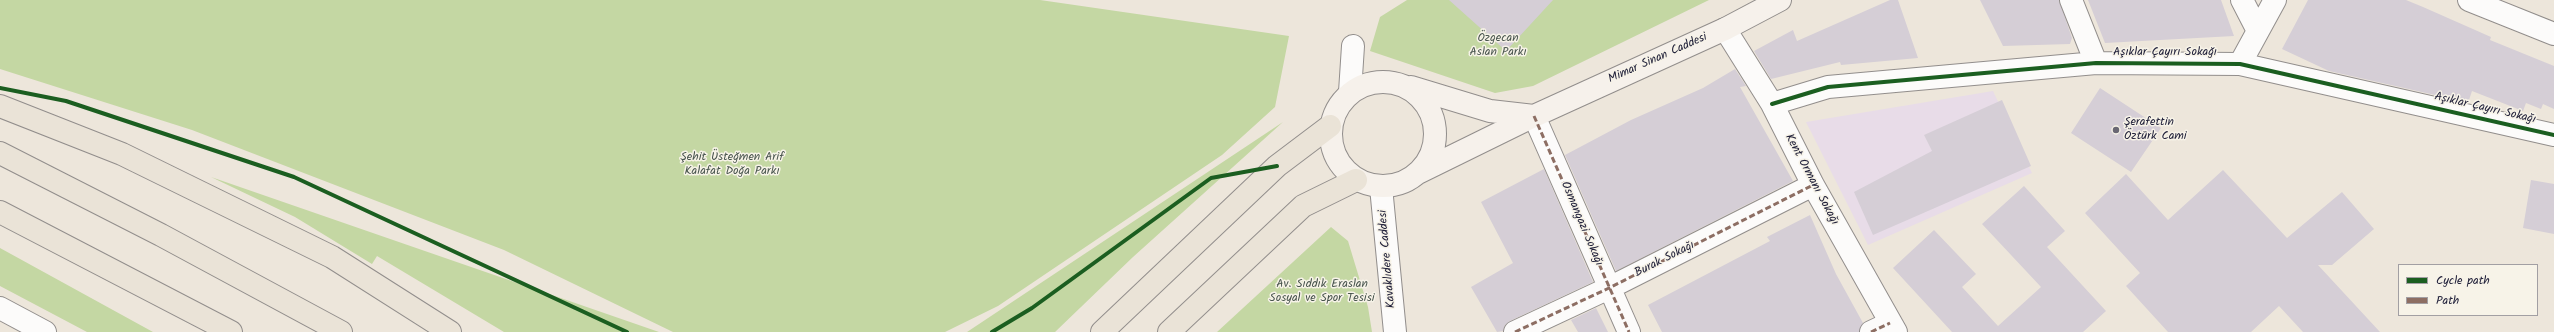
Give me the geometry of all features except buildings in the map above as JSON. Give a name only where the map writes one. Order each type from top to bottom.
[{"type":"highway","points":[[0,106],[122,154],[332,257],[450,332]]},
{"type":"highway","points":[[1102,332],[1277,166],[1330,126]]},
{"type":"highway","points":[[0,153],[162,235],[341,332]]},
{"type":"highway","points":[[1169,332],[1303,206],[1356,180]]},
{"type":"highway","points":[[0,212],[231,332]]},
{"type":"main road","name":"Mimar Sinan Caddesi","points":[[1418,172],[1534,116],[1725,29],[1780,0]]},
{"type":"main road","points":[[1401,84],[1414,91],[1425,102],[1432,116],[1435,131],[1434,146],[1428,161],[1407,181],[1381,187],[1356,180],[1344,170],[1335,158],[1330,144],[1330,126],[1340,102],[1350,92],[1366,84],[1383,81],[1401,84],[1490,110],[1534,116]]},
{"type":"street","points":[[2071,0],[2096,63]]},
{"type":"street","points":[[2242,0],[2258,31]]},
{"type":"street","points":[[2240,64],[2275,0]]},
{"type":"street","points":[[2469,0],[2554,34]]},
{"type":"street","name":"Kent Ormanı Sokağı","points":[[1725,29],[1772,104],[1813,185],[1893,327]]},
{"type":"street","points":[[1350,92],[1353,46]]},
{"type":"street","name":"Aşıklar Çayırı Sokağı","points":[[1772,104],[1828,87],[2096,63],[2240,64],[2554,135]]},
{"type":"street","name":"Osmangazi Sokağı","points":[[1534,116],[1629,332]]},
{"type":"street","name":"Burak Sokağı","points":[[1515,332],[1609,288],[1813,185]]},
{"type":"street","name":"Kavaklıdere Caddesi","points":[[1381,187],[1395,332]]},
{"type":"street","points":[[0,308],[45,332]]},
{"type":"street","points":[[1870,332],[1893,327]]},
{"type":"shaded area","points":[[1993,91],[2032,173],[1868,245],[1806,122]]},
{"type":"green space","name":"Şehit Üsteğmen Arif Kalafat Doğa Parkı","points":[[0,0],[1040,0],[1289,36],[1275,107],[1222,155],[998,306],[945,332],[673,332],[504,250],[192,130],[0,69]]},
{"type":"green space","name":"Özgecan Aslan Parkı","points":[[1407,0],[1709,0],[1533,86],[1495,93],[1370,51],[1380,17]]},
{"type":"green space","points":[[1283,122],[1133,257],[1055,332],[967,332]]},
{"type":"green space","points":[[211,177],[659,332],[504,332],[377,256],[372,264],[295,217]]},
{"type":"green space","name":"Av. Sıddık Eraslan Sosyal ve Spor Tesisi","points":[[1331,227],[1348,241],[1368,307],[1372,332],[1217,332]]},
{"type":"green space","points":[[0,248],[153,332],[87,332],[0,286]]},
{"type":"marked path","points":[[1534,116],[1629,332]]},
{"type":"marked path","points":[[1515,332],[1609,288],[1813,185]]},
{"type":"marked path","points":[[1871,332],[1890,323]]},
{"type":"cycle path","points":[[1772,104],[1828,87],[2096,63],[2240,64],[2554,135]]},
{"type":"cycle path","points":[[0,88],[66,101],[294,177],[627,332]]},
{"type":"cycle path","points":[[992,332],[1032,308],[1211,178],[1277,166]]},
{"type":"place","name":"Şerafettin Öztürk Cami","points":[[2116,130]]}]
